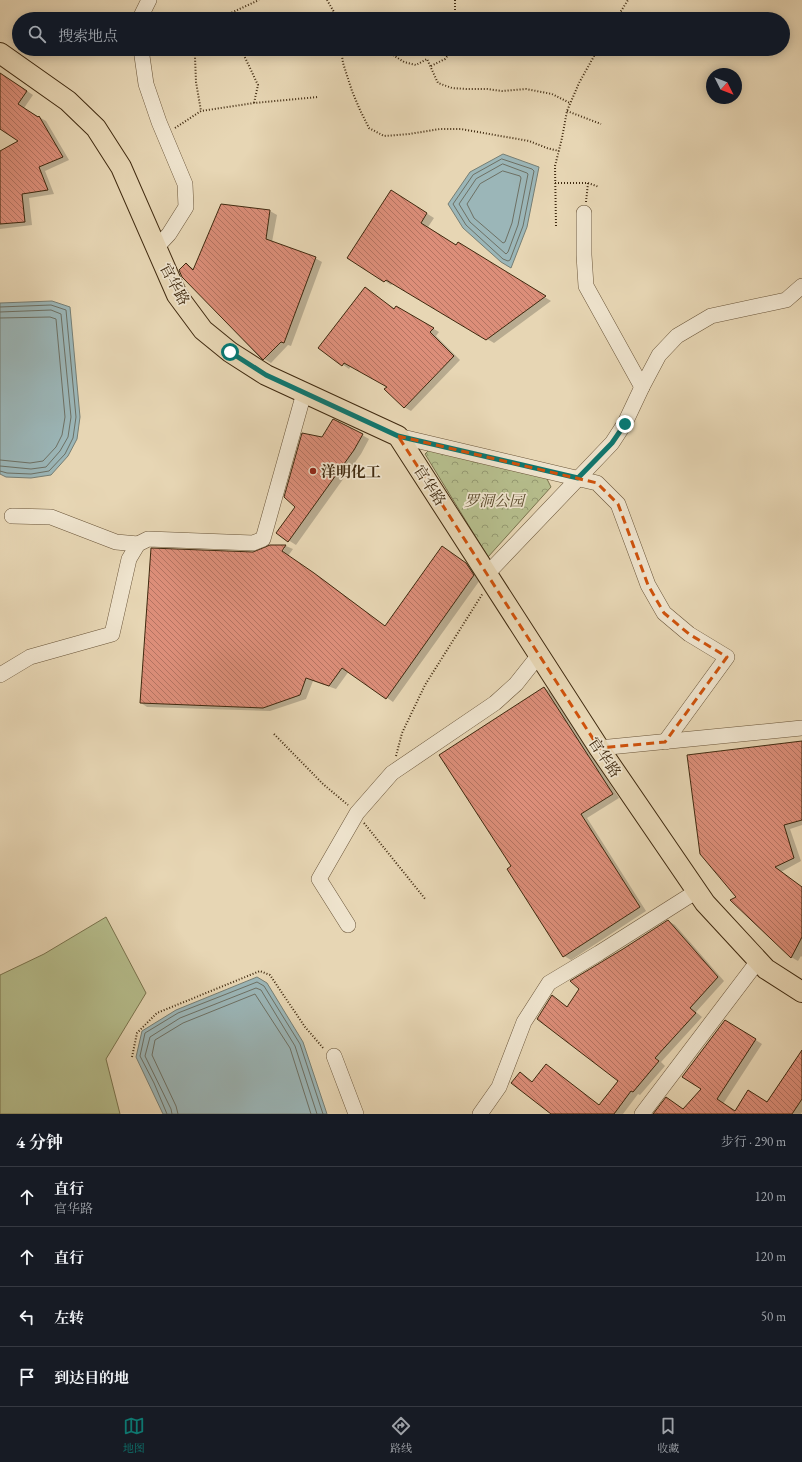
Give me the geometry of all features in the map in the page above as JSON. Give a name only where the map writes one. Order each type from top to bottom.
[{"type":"main road","name":"官华路","points":[[0,53],[68,101],[96,128],[121,166],[177,295],[203,330],[230,352],[266,375],[398,436],[599,748],[705,903],[766,969],[802,992]]},
{"type":"street","points":[[143,12],[149,0]]},
{"type":"street","points":[[142,56],[146,84],[164,136],[185,184],[186,207],[170,234],[156,248]]},
{"type":"street","points":[[584,213],[586,286],[642,387]]},
{"type":"street","points":[[489,577],[578,478],[612,443],[625,424],[658,355],[677,336],[711,316],[786,300],[802,286]]},
{"type":"street","points":[[12,516],[50,517],[116,542],[138,544],[148,539],[253,543],[263,539],[304,393]]},
{"type":"street","points":[[398,436],[597,483],[618,504],[648,585],[664,614],[690,634],[727,657],[665,742]]},
{"type":"street","points":[[0,675],[30,656],[112,634],[129,559],[138,544]]},
{"type":"street","points":[[348,925],[319,879],[357,813],[392,773],[495,703],[516,684],[539,655]]},
{"type":"street","points":[[599,748],[802,728]]},
{"type":"street","points":[[482,1113],[498,1087],[524,1022],[548,983],[600,953],[697,891]]},
{"type":"street","points":[[642,1114],[758,961]]},
{"type":"street","points":[[336,1060],[356,1114]]},
{"type":"path","points":[[231,12],[259,0]]},
{"type":"path","points":[[327,0],[334,12]]},
{"type":"path","points":[[455,0],[455,12]]},
{"type":"path","points":[[620,12],[628,0]]},
{"type":"path","points":[[195,56],[196,82],[201,111]]},
{"type":"path","points":[[244,56],[258,85],[254,103]]},
{"type":"path","points":[[342,56],[352,91],[369,128],[384,136],[410,134],[440,129],[461,129],[529,140],[547,148],[559,151]]},
{"type":"path","points":[[395,56],[404,62],[416,65],[427,59],[438,83],[452,88],[466,90],[487,88],[502,91],[526,89],[552,94],[570,103]]},
{"type":"path","points":[[431,66],[445,59],[447,56]]},
{"type":"path","points":[[556,226],[555,166],[567,111],[594,56]]},
{"type":"path","points":[[164,136],[201,111],[254,103],[318,97]]},
{"type":"path","points":[[567,111],[602,124]]},
{"type":"path","points":[[555,184],[588,183],[599,187]]},
{"type":"path","points":[[584,213],[588,183]]},
{"type":"path","points":[[392,773],[402,733],[425,685],[489,577]]},
{"type":"path","points":[[132,1057],[136,1033],[156,1013],[260,971],[270,975],[305,1027],[336,1060]]},
{"type":"highlighted area","points":[[398,436],[597,483],[618,504],[648,585],[664,613],[689,634],[727,657],[665,742],[599,748]]},
{"type":"green space","name":"罗洞公园","points":[[430,449],[546,477],[551,487],[488,557],[425,454]]},
{"type":"green space","points":[[106,917],[146,993],[106,1059],[120,1114],[0,1114],[0,975],[44,954]]},
{"type":"water","points":[[503,154],[539,167],[527,227],[511,268],[501,262],[463,228],[448,204],[470,172]]},
{"type":"water","points":[[52,301],[70,307],[80,417],[77,439],[68,456],[51,475],[31,478],[6,477],[0,474],[0,303]]},
{"type":"water","points":[[257,977],[267,983],[303,1042],[327,1114],[163,1114],[136,1057],[142,1031],[176,1010]]},
{"type":"building","points":[[0,73],[27,91],[18,104],[38,117],[39,116],[63,157],[39,167],[48,190],[22,194],[25,222],[0,224],[0,151],[18,141],[0,129]]},
{"type":"building","points":[[391,190],[427,213],[421,223],[456,245],[458,242],[546,296],[486,340],[386,280],[384,282],[347,258]]},
{"type":"building","points":[[221,204],[270,210],[266,239],[316,257],[284,343],[281,342],[263,360],[182,277],[179,270],[186,263],[193,270]]},
{"type":"building","points":[[365,287],[394,309],[396,306],[434,328],[430,332],[454,356],[404,408],[384,389],[387,387],[344,363],[342,366],[318,348]]},
{"type":"building","name":"洋明化工","points":[[333,419],[363,434],[354,450],[288,542],[276,533],[295,507],[284,497],[302,433],[322,437]]},
{"type":"building","points":[[270,545],[286,545],[282,551],[385,626],[442,546],[466,563],[474,575],[386,699],[342,668],[329,686],[306,678],[300,695],[263,708],[140,703],[151,548],[253,552]]},
{"type":"building","points":[[544,687],[613,794],[581,814],[640,907],[563,957],[507,869],[511,866],[439,755]]},
{"type":"building","points":[[802,741],[802,820],[784,825],[794,858],[775,867],[802,887],[802,937],[791,958],[730,900],[736,897],[700,854],[687,755]]},
{"type":"building","points":[[668,920],[718,977],[690,1008],[696,1013],[655,1058],[659,1061],[633,1092],[631,1091],[614,1114],[551,1114],[511,1083],[520,1072],[532,1082],[546,1064],[599,1105],[618,1081],[537,1019],[552,995],[567,1007],[579,989],[570,981]]},
{"type":"building","points":[[725,1020],[756,1039],[717,1099],[735,1111],[748,1090],[767,1102],[802,1050],[802,1099],[792,1114],[653,1114],[666,1097],[683,1109],[701,1089],[682,1077]]},
{"type":"place","name":"洋明化工","points":[[313,471]]},
{"type":"route","points":[[230,352],[266,375],[398,436],[578,478],[612,443],[625,424]]}]
